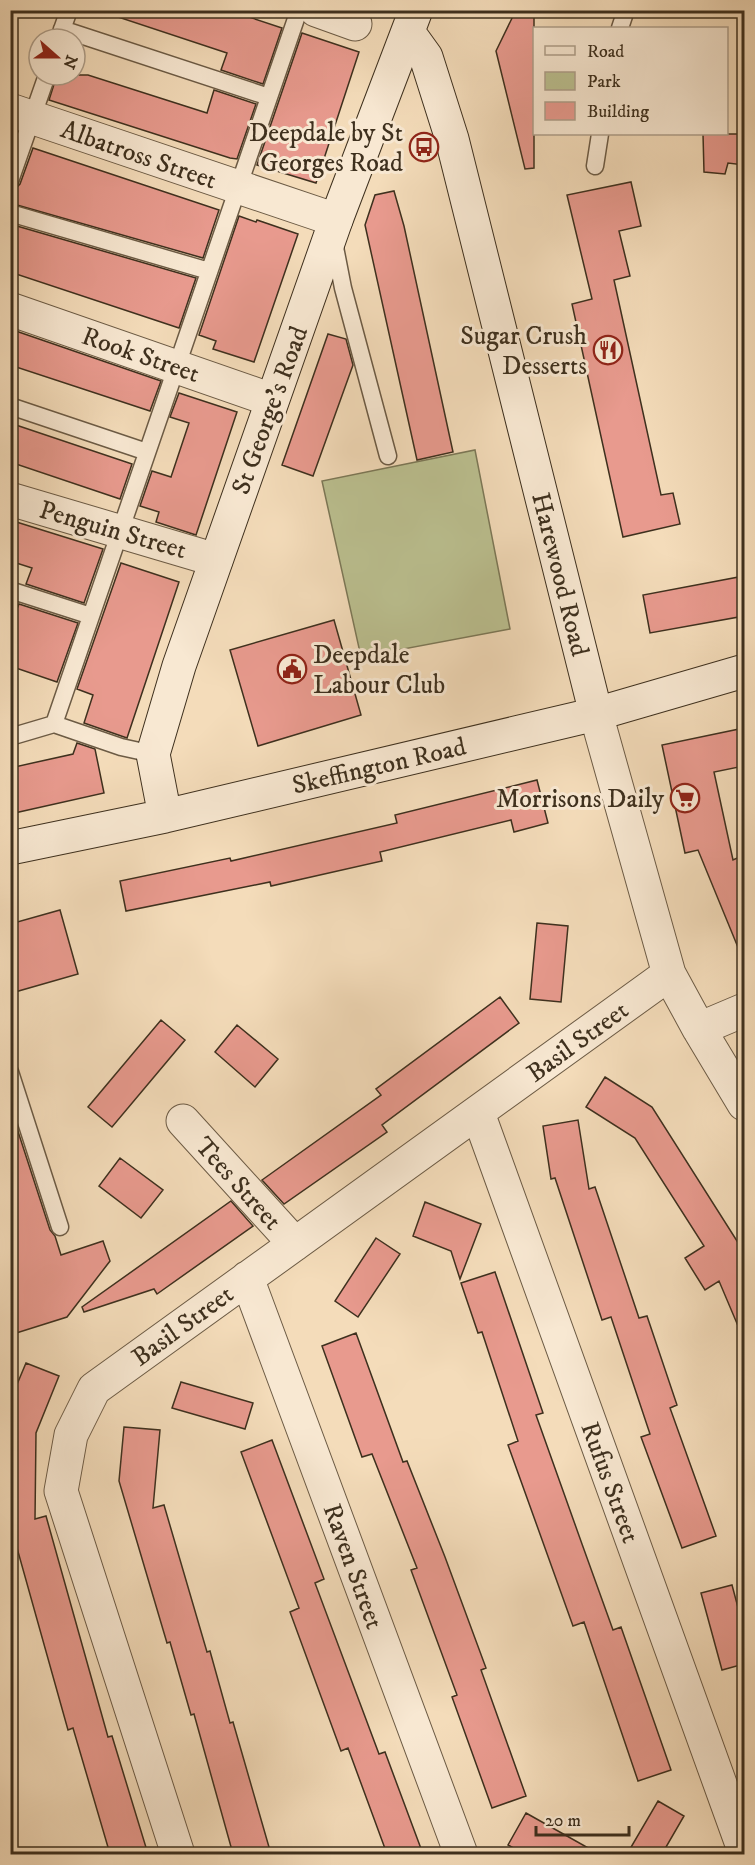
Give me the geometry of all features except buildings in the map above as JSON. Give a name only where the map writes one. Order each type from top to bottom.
[{"type":"street","points":[[316,10],[355,24]]},
{"type":"street","name":"St George's Road","points":[[165,816],[153,754],[179,666],[334,226],[412,21]]},
{"type":"street","name":"Harewood Road","points":[[412,21],[452,139],[596,714],[669,974],[744,1104]]},
{"type":"street","name":"Albatross Street","points":[[21,114],[238,187],[334,226]]},
{"type":"street","name":"Rook Street","points":[[10,309],[272,400]]},
{"type":"street","name":"Penguin Street","points":[[10,499],[216,560]]},
{"type":"street","name":"Skeffington Road","points":[[10,848],[165,816],[596,714],[744,671]]},
{"type":"street","name":"Basil Street","points":[[178,1854],[61,1491],[71,1435],[94,1389],[669,974]]},
{"type":"street","points":[[699,1029],[744,1010]]},
{"type":"street","name":"Rufus Street","points":[[478,1113],[744,1850]]},
{"type":"street","name":"Tees Street","points":[[183,1121],[295,1244]]},
{"type":"street","name":"Raven Street","points":[[247,1278],[461,1854]]},
{"type":"lane","points":[[63,27],[69,10]]},
{"type":"lane","points":[[54,724],[299,10]]},
{"type":"lane","points":[[620,27],[626,10]]},
{"type":"lane","points":[[87,42],[269,97]]},
{"type":"lane","points":[[10,181],[21,114],[39,87]]},
{"type":"lane","points":[[595,166],[600,135]]},
{"type":"lane","points":[[10,213],[209,271]]},
{"type":"lane","points":[[334,226],[343,288],[388,456]]},
{"type":"lane","points":[[10,406],[147,452]]},
{"type":"lane","points":[[10,590],[91,616]]},
{"type":"lane","points":[[10,737],[54,724],[121,747],[153,754]]},
{"type":"lane","points":[[10,1072],[60,1227]]},
{"type":"green space","points":[[475,450],[510,629],[361,657],[322,481]]},
{"type":"place","name":"Deepdale by St Georges Road","points":[[424,147]]},
{"type":"place","name":"Sugar Crush Desserts","points":[[608,350]]},
{"type":"place","name":"Deepdale Labour Club","points":[[292,669]]},
{"type":"place","name":"Morrisons Daily","points":[[685,798]]}]
